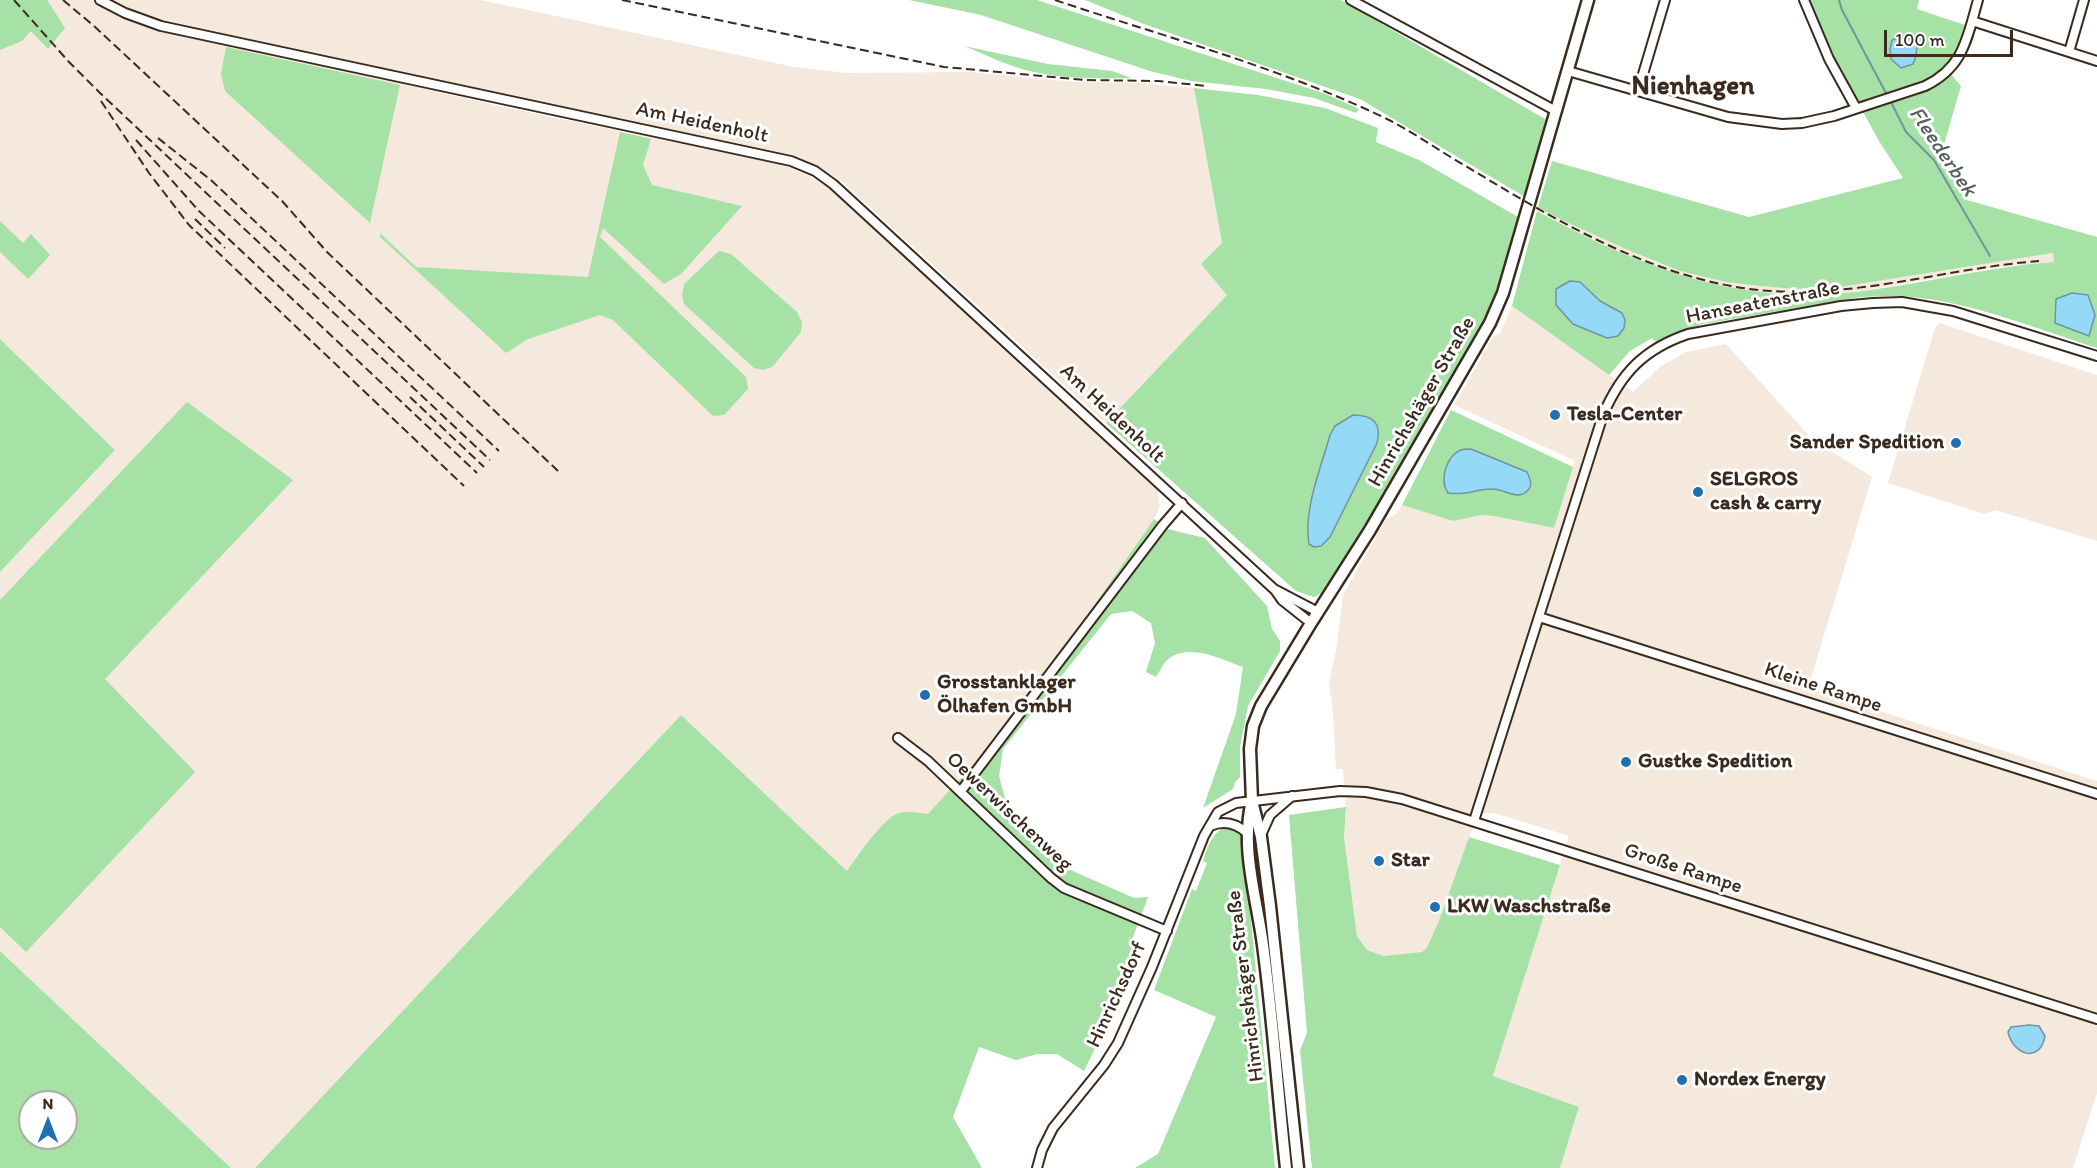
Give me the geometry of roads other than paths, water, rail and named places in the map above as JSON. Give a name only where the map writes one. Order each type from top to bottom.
[{"type":"main road","name":"Hinrichshäger Straße","points":[[1298,1168],[1274,937],[1261,837],[1252,801],[1250,749],[1253,726],[1262,706],[1370,530],[1490,323],[1503,293],[1588,0]]},
{"type":"main road","name":"Hinrichshäger Straße","points":[[1252,801],[1247,819],[1247,833],[1263,945],[1286,1168]]},
{"type":"street","name":"Am Heidenholt","points":[[100,0],[125,13],[161,26],[791,161],[815,171],[833,184],[1182,503],[1275,590],[1282,600],[1311,623]]},
{"type":"street","points":[[1351,0],[1556,111]]},
{"type":"street","points":[[1638,91],[1665,0]]},
{"type":"street","points":[[1804,0],[1829,59],[1856,108]]},
{"type":"street","points":[[1568,71],[1728,117],[1758,122],[1802,123],[1834,116],[1925,86],[1939,79],[1958,61],[1978,0]]},
{"type":"street","points":[[2069,52],[2084,0]]},
{"type":"street","points":[[1972,21],[2097,61]]},
{"type":"street","name":"Hanseatenstraße","points":[[1474,821],[1603,415],[1610,397],[1628,370],[1655,349],[1672,340],[1703,331],[1841,306],[1902,302],[1953,311],[2097,356]]},
{"type":"street","points":[[960,791],[1182,503]]},
{"type":"street","name":"Am Heidenholt","points":[[1275,590],[1318,612]]},
{"type":"street","name":"Kleine Rampe","points":[[1539,617],[2097,794]]},
{"type":"street","name":"Oewerwischenweg","points":[[900,736],[1064,888],[1167,931]]},
{"type":"street","name":"Große Rampe","points":[[1252,801],[1340,792],[1380,794],[1474,821],[2097,1019]]},
{"type":"street","points":[[1261,837],[1270,815],[1292,796]]},
{"type":"street","name":"Hinrichsdorf","points":[[1037,1168],[1042,1150],[1053,1128],[1104,1065],[1118,1042],[1218,812],[1227,806],[1252,801]]},
{"type":"street","points":[[1210,826],[1230,823],[1247,833]]},
{"type":"water","points":[[1905,36],[1917,46],[1916,56],[1913,64],[1901,68],[1891,59],[1890,49],[1892,40]]},
{"type":"water","points":[[1570,281],[1580,282],[1600,301],[1622,313],[1625,320],[1624,328],[1618,336],[1607,338],[1573,324],[1556,305],[1556,289]]},
{"type":"water","points":[[2072,293],[2088,295],[2095,315],[2089,336],[2055,323],[2056,299]]},
{"type":"water","points":[[1353,415],[1371,419],[1377,425],[1377,443],[1330,537],[1321,546],[1314,547],[1309,544],[1308,517],[1318,475],[1335,426]]},
{"type":"water","points":[[1471,449],[1527,472],[1530,488],[1520,495],[1497,489],[1459,494],[1448,493],[1444,476],[1448,463],[1456,453]]},
{"type":"water","points":[[2039,1026],[2045,1036],[2038,1050],[2026,1053],[2015,1046],[2008,1032],[2011,1027]]},
{"type":"waterway","name":"Fleederbek","points":[[1839,0],[1842,10],[1887,95]]},
{"type":"waterway","name":"Fleederbek","points":[[1890,100],[1906,132],[1934,160],[1990,256]]},
{"type":"railway","points":[[14,0],[100,93],[490,460]]},
{"type":"railway","points":[[63,0],[94,26],[283,202],[327,252],[558,471]]},
{"type":"railway","points":[[622,0],[944,67],[1085,80],[1158,81],[1207,86]]},
{"type":"railway","points":[[1055,0],[1223,54],[1347,101],[1397,124],[1559,221],[1592,238],[1660,267],[1695,278],[1770,291],[1809,292],[1885,284],[2000,265],[2039,261]]},
{"type":"railway","points":[[101,101],[149,173],[189,225],[464,486]]},
{"type":"railway","points":[[158,138],[212,181],[499,451]]},
{"type":"railway","points":[[136,140],[199,211],[477,473]]},
{"type":"railway","points":[[195,219],[225,248]]},
{"type":"railway","points":[[410,397],[484,467]]},
{"type":"place","name":"Tesla-Center","points":[[1555,415]]},
{"type":"place","name":"Sander Spedition","points":[[1956,443]]},
{"type":"place","name":"SELGROS cash & carry","points":[[1698,492]]},
{"type":"place","name":"Grosstanklager Ölhafen GmbH","points":[[925,695]]},
{"type":"place","name":"Gustke Spedition","points":[[1626,762]]},
{"type":"place","name":"Star","points":[[1379,861]]},
{"type":"place","name":"LKW Waschstraße","points":[[1435,907]]},
{"type":"place","name":"Nordex Energy","points":[[1682,1080]]},
{"type":"district","name":"Nienhagen","points":[[1693,87]]}]
